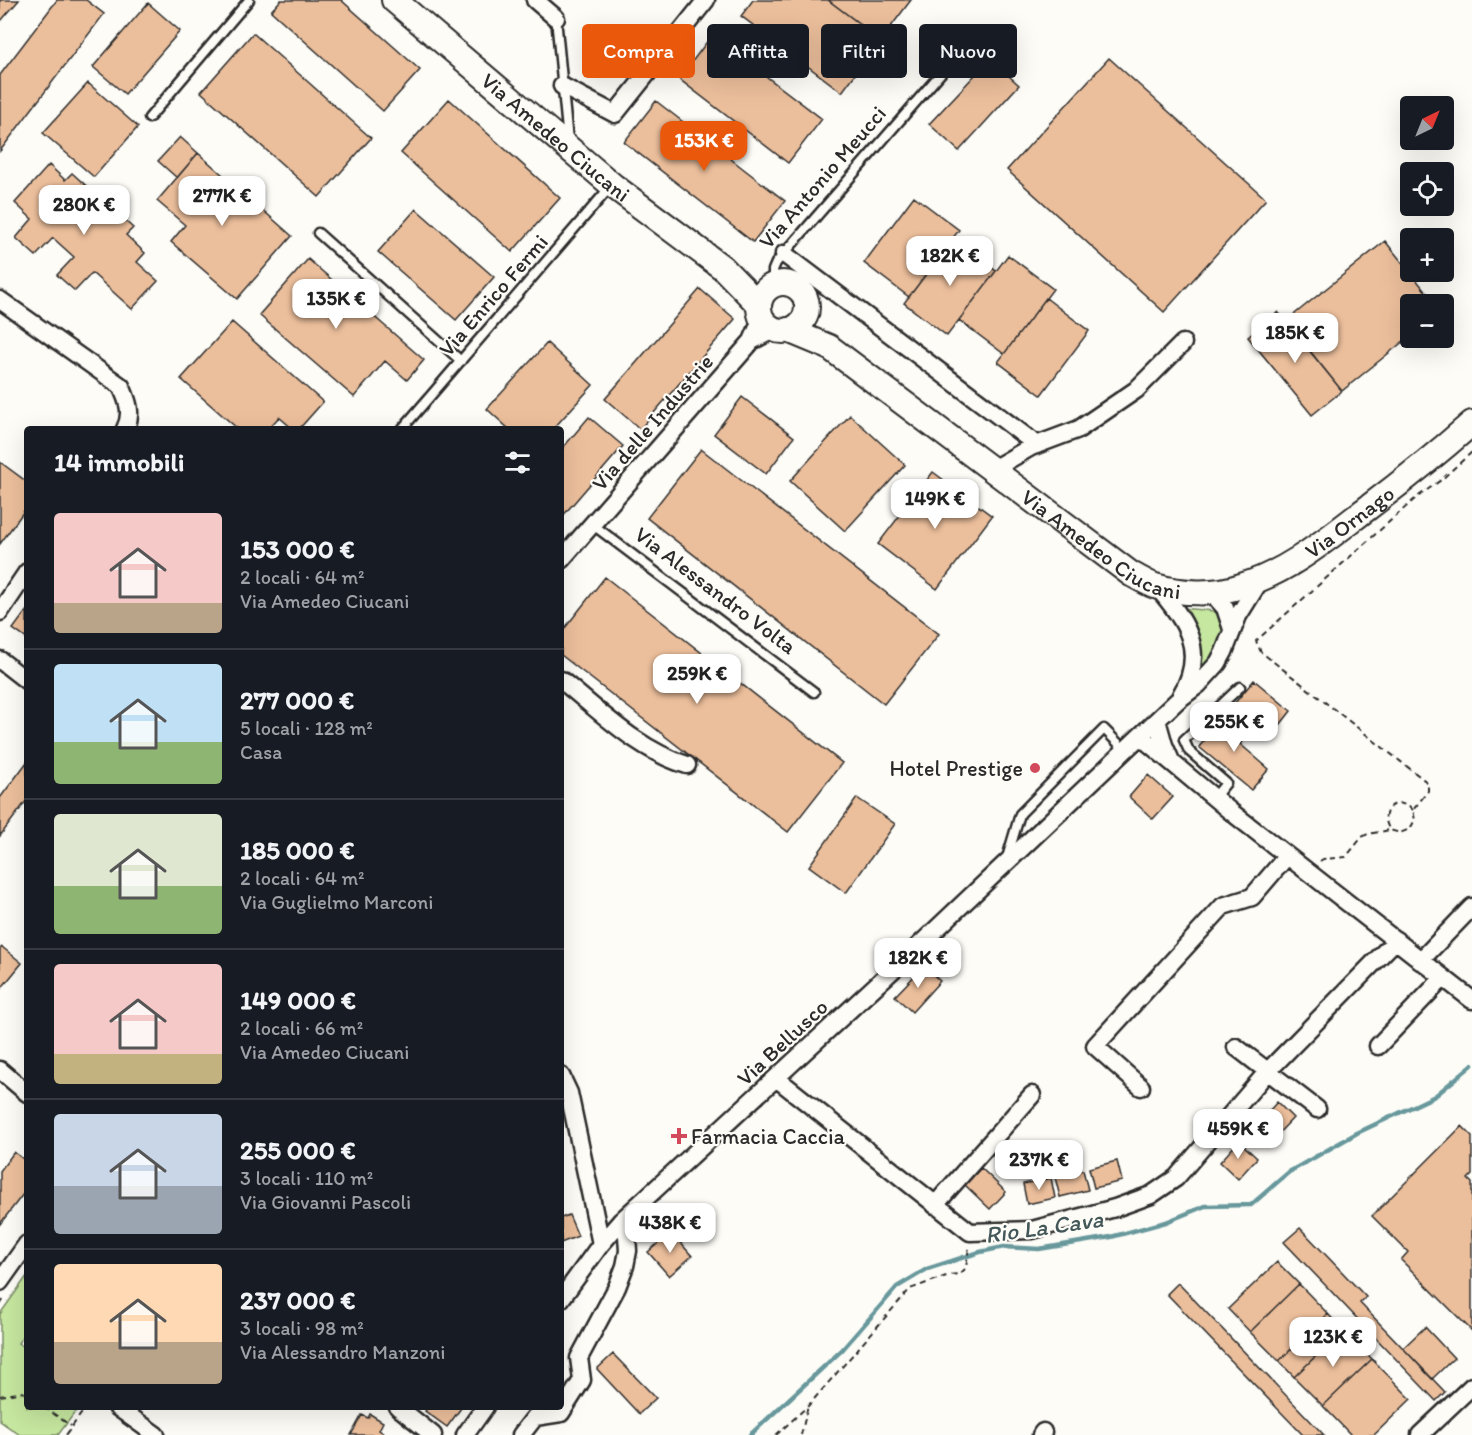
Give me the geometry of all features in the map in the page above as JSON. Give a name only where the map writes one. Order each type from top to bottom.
[{"type":"main road","name":"Via Amedeo Ciucani","points":[[394,0],[612,184],[723,268],[771,321],[829,347],[993,469],[1104,556],[1131,574],[1156,586],[1211,592]]},
{"type":"main road","name":"Via Amedeo Ciucani","points":[[723,268],[773,285],[785,283],[798,288],[805,298],[806,312],[813,326],[829,347]]},
{"type":"main road","points":[[773,285],[764,292],[771,321],[800,323],[806,312]]},
{"type":"main road","name":"Via Ornago","points":[[1211,592],[1240,587],[1287,566],[1330,537],[1430,460],[1472,423]]},
{"type":"street","points":[[535,0],[556,18]]},
{"type":"street","points":[[562,86],[615,114],[706,0]]},
{"type":"street","points":[[784,254],[1037,445]]},
{"type":"street","points":[[0,300],[121,386],[128,400],[130,418],[126,426]]},
{"type":"street","name":"Via delle Industrie","points":[[564,557],[771,321]]},
{"type":"street","points":[[993,469],[1037,445],[1078,429],[1136,390],[1183,343]]},
{"type":"street","points":[[0,612],[24,576]]},
{"type":"street","name":"Via Bellusco","points":[[564,1295],[621,1221],[1214,669],[1224,652],[1240,612],[1261,579]]},
{"type":"street","name":"Via Bellusco","points":[[1156,586],[1179,612],[1191,640],[1193,657],[1191,673],[1177,701]]},
{"type":"street","points":[[1211,592],[1225,608],[1232,629]]},
{"type":"street","points":[[0,660],[24,679]]},
{"type":"street","points":[[564,682],[639,742],[670,760],[687,765]]},
{"type":"street","points":[[1157,720],[1171,761]]},
{"type":"street","points":[[1140,736],[1214,798],[1472,1000]]},
{"type":"street","points":[[1141,1088],[1095,1046],[1223,906],[1251,897],[1287,856]]},
{"type":"street","points":[[1420,961],[1472,907]]},
{"type":"street","points":[[776,1078],[970,1232],[1032,1230],[1114,1208],[1151,1194],[1176,1178],[1268,1071],[1396,940]]},
{"type":"street","points":[[1378,1046],[1443,978]]},
{"type":"street","points":[[1236,1047],[1317,1109]]},
{"type":"street","points":[[0,1070],[24,1090]]},
{"type":"street","points":[[935,1205],[1032,1095]]},
{"type":"street","points":[[566,1106],[601,1244]]},
{"type":"street","points":[[564,1408],[582,1380],[579,1358],[617,1287],[625,1266],[628,1251],[627,1235],[621,1221]]},
{"type":"street","points":[[0,1282],[24,1248]]},
{"type":"street","points":[[1422,1434],[1472,1386]]},
{"type":"street","points":[[121,1410],[156,1435]]},
{"type":"street","points":[[402,1410],[433,1435]]},
{"type":"street","points":[[465,1435],[483,1410]]},
{"type":"street","points":[[521,1435],[535,1417],[561,1413],[563,1410]]},
{"type":"lane","points":[[149,118],[249,0]]},
{"type":"lane","points":[[556,18],[569,147]]},
{"type":"lane","name":"Via Antonio Meucci","points":[[773,285],[774,267],[784,254],[937,78]]},
{"type":"lane","name":"Via Enrico Fermi","points":[[405,426],[612,184]]},
{"type":"lane","points":[[318,233],[461,361]]},
{"type":"lane","name":"Via Alessandro Volta","points":[[592,524],[814,692]]},
{"type":"lane","points":[[1214,798],[1226,783],[1189,751],[1184,740],[1240,687]]},
{"type":"lane","points":[[1005,864],[1020,814],[1104,729],[1125,750]]},
{"type":"path","points":[[1413,810],[1428,791],[1428,783],[1261,652],[1256,641],[1416,498],[1441,480],[1472,452]]},
{"type":"path","points":[[1308,872],[1323,859],[1346,857],[1362,837],[1368,834],[1390,830],[1400,833],[1410,829],[1415,820],[1413,810],[1404,803],[1390,807],[1386,811],[1385,820],[1390,830]]},
{"type":"path","points":[[776,1435],[808,1406],[910,1289],[950,1275],[960,1274],[966,1268],[970,1245]]},
{"type":"path","points":[[0,1396],[24,1393]]},
{"type":"path","points":[[801,1435],[808,1406]]},
{"type":"path","points":[[48,1410],[72,1427]]},
{"type":"path","points":[[66,1435],[84,1410]]},
{"type":"green space","points":[[1182,608],[1214,611],[1219,616],[1224,639],[1205,669],[1201,667]]},
{"type":"green space","points":[[24,1280],[24,1334],[18,1343],[24,1347],[24,1410],[77,1410],[58,1435],[20,1435],[0,1421],[0,1314]]},
{"type":"building","points":[[0,0],[19,0],[0,22]]},
{"type":"building","points":[[57,0],[86,0],[104,14],[0,151],[0,75]]},
{"type":"building","points":[[281,0],[341,0],[420,70],[383,111],[271,11]]},
{"type":"building","points":[[753,0],[828,0],[860,24],[821,24],[821,76],[809,67],[809,24],[752,24],[741,16]]},
{"type":"building","points":[[828,0],[911,0],[893,24],[860,24]]},
{"type":"building","points":[[148,3],[180,31],[125,94],[93,67]]},
{"type":"building","points":[[253,33],[371,138],[319,197],[201,92]]},
{"type":"building","points":[[707,42],[707,78],[768,78],[822,119],[788,163],[679,79],[695,78],[695,58]]},
{"type":"building","points":[[1109,58],[1266,199],[1164,312],[1007,170]]},
{"type":"building","points":[[823,78],[852,78],[842,92]]},
{"type":"building","points":[[972,78],[1011,78],[1019,85],[959,151],[929,124]]},
{"type":"building","points":[[88,83],[138,127],[94,177],[43,133]]},
{"type":"building","points":[[449,99],[560,198],[512,252],[401,153]]},
{"type":"building","points":[[656,101],[785,201],[753,242],[624,142]]},
{"type":"building","points":[[180,137],[198,153],[177,178],[158,161]]},
{"type":"building","points":[[198,153],[292,236],[237,299],[171,242],[185,225],[157,201]]},
{"type":"building","points":[[49,165],[65,180],[72,173],[133,228],[126,235],[145,253],[137,262],[158,281],[132,309],[92,273],[75,291],[57,275],[74,257],[53,238],[36,256],[16,238],[32,219],[15,203]]},
{"type":"building","points":[[914,196],[959,230],[909,297],[864,263]]},
{"type":"building","points":[[416,209],[494,277],[456,320],[378,252]]},
{"type":"building","points":[[953,239],[996,271],[947,336],[904,303]]},
{"type":"building","points":[[1385,241],[1400,260],[1400,282],[1418,282],[1428,294],[1400,294],[1400,344],[1342,391],[1286,321]]},
{"type":"building","points":[[1008,255],[1053,289],[1004,354],[959,320]]},
{"type":"building","points":[[308,259],[424,360],[407,380],[385,361],[354,397],[259,315]]},
{"type":"building","points":[[700,289],[735,319],[640,429],[605,399]]},
{"type":"building","points":[[1046,298],[1089,331],[1041,395],[998,362]]},
{"type":"building","points":[[1278,312],[1342,391],[1312,415],[1248,337]]},
{"type":"building","points":[[232,322],[323,402],[302,426],[290,426],[279,417],[271,426],[235,426],[181,379]]},
{"type":"building","points":[[547,343],[593,385],[556,426],[506,426],[487,409]]},
{"type":"building","points":[[742,397],[794,437],[766,474],[714,434]]},
{"type":"building","points":[[850,415],[905,465],[845,531],[790,481]]},
{"type":"building","points":[[589,417],[623,446],[564,515],[564,446]]},
{"type":"building","points":[[701,449],[939,634],[884,704],[647,518]]},
{"type":"building","points":[[0,462],[24,480],[24,511],[0,544]]},
{"type":"building","points":[[933,472],[992,516],[937,589],[878,544]]},
{"type":"building","points":[[605,577],[842,763],[788,832],[564,657],[564,629]]},
{"type":"building","points":[[24,614],[24,637],[13,629]]},
{"type":"building","points":[[1254,680],[1291,711],[1273,734],[1258,722],[1247,735],[1224,716]]},
{"type":"building","points":[[1224,716],[1247,735],[1240,744],[1269,769],[1251,790],[1199,747]]},
{"type":"building","points":[[24,766],[24,804],[0,836],[0,798]]},
{"type":"building","points":[[1148,775],[1173,797],[1153,819],[1129,797]]},
{"type":"building","points":[[857,798],[895,824],[846,893],[809,866]]},
{"type":"building","points":[[2,947],[22,963],[0,990],[0,949]]},
{"type":"building","points":[[924,966],[940,981],[912,1012],[895,996]]},
{"type":"building","points":[[1277,1102],[1293,1118],[1275,1137],[1259,1122]]},
{"type":"building","points":[[1462,1126],[1472,1136],[1472,1175],[1468,1179],[1472,1183],[1472,1331],[1401,1260],[1408,1252],[1372,1216]]},
{"type":"building","points":[[1239,1141],[1257,1158],[1238,1179],[1220,1162]]},
{"type":"building","points":[[14,1152],[24,1160],[24,1193],[0,1224],[0,1171]]},
{"type":"building","points":[[1117,1161],[1122,1181],[1094,1188],[1089,1168]]},
{"type":"building","points":[[981,1168],[1006,1192],[990,1209],[965,1185]]},
{"type":"building","points":[[1083,1170],[1088,1190],[1060,1197],[1055,1177]]},
{"type":"building","points":[[1051,1178],[1055,1198],[1027,1204],[1023,1184]]},
{"type":"building","points":[[569,1215],[578,1236],[564,1242],[564,1217]]},
{"type":"building","points":[[1300,1228],[1366,1297],[1360,1303],[1445,1392],[1436,1401],[1284,1242]]},
{"type":"building","points":[[671,1232],[692,1256],[669,1276],[648,1252]]},
{"type":"building","points":[[1277,1262],[1299,1284],[1250,1332],[1228,1309]]},
{"type":"building","points":[[1178,1283],[1324,1435],[1303,1435],[1167,1294]]},
{"type":"building","points":[[1299,1284],[1328,1314],[1279,1361],[1250,1332]]},
{"type":"building","points":[[1328,1314],[1343,1330],[1294,1377],[1279,1361]]},
{"type":"building","points":[[1425,1327],[1454,1358],[1432,1379],[1403,1348]]},
{"type":"building","points":[[1343,1330],[1372,1359],[1323,1406],[1294,1377]]},
{"type":"building","points":[[613,1354],[656,1398],[639,1414],[597,1369]]},
{"type":"building","points":[[1372,1359],[1411,1399],[1374,1435],[1351,1435],[1323,1406]]},
{"type":"building","points":[[426,1410],[460,1410],[447,1427]]},
{"type":"building","points":[[370,1414],[383,1422],[379,1430],[387,1435],[351,1435],[362,1415],[368,1418]]},
{"type":"waterway","name":"Rio La Cava","points":[[750,1435],[842,1350],[897,1287],[927,1269],[1004,1247],[1039,1249],[1111,1237],[1166,1222],[1205,1206],[1251,1205],[1289,1172],[1357,1133],[1435,1096],[1472,1065]]},
{"type":"place","name":"Hotel Prestige","points":[[1035,768]]},
{"type":"place","name":"Farmacia Caccia","points":[[679,1136]]}]
